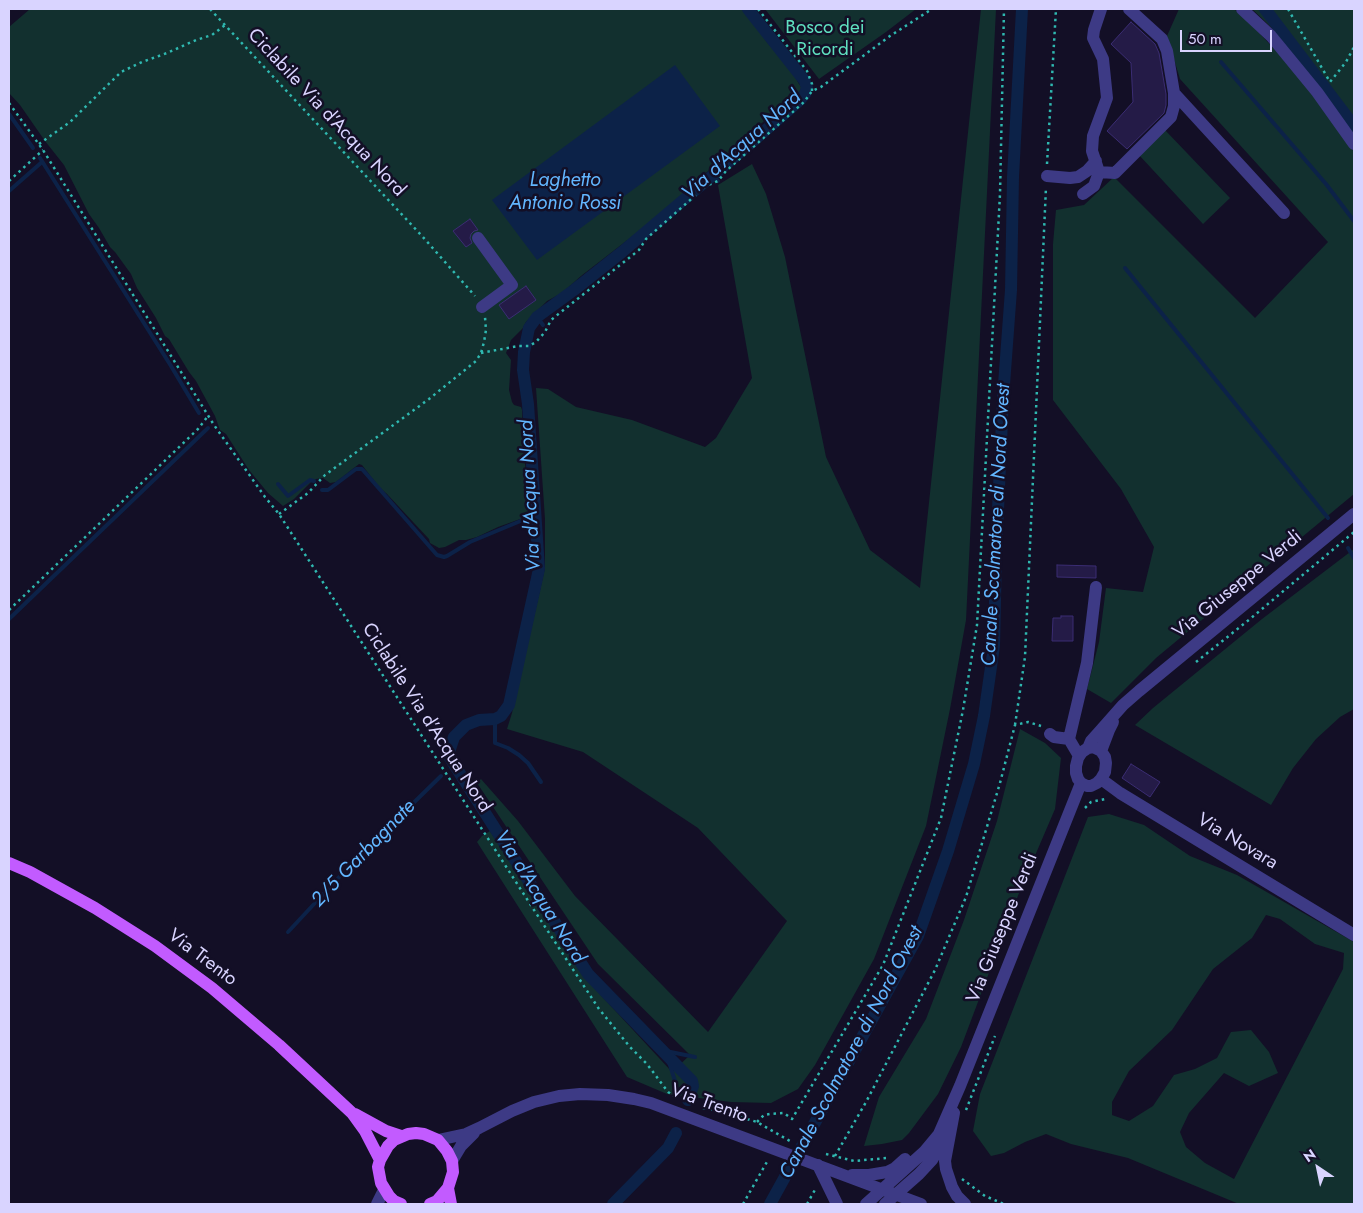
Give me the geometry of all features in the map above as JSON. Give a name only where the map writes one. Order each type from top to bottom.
[{"type":"main road","name":"Via Trento","points":[[9,863],[30,872],[95,908],[173,958],[234,1006],[279,1045],[352,1113],[365,1131],[380,1160],[379,1176],[384,1190]]},
{"type":"main road","name":"Via Trento","points":[[352,1113],[386,1131],[401,1136],[416,1133],[431,1136],[438,1140]]},
{"type":"main road","points":[[380,1160],[388,1146],[401,1136]]},
{"type":"main road","points":[[438,1140],[452,1161]]},
{"type":"main road","name":"Via Trento","points":[[448,1188],[453,1172],[452,1161]]},
{"type":"main road","points":[[430,1204],[437,1200],[448,1188]]},
{"type":"main road","points":[[448,1188],[451,1204]]},
{"type":"main road","points":[[384,1190],[395,1203]]},
{"type":"street","points":[[1083,194],[1094,186],[1098,167],[1092,151],[1093,136],[1107,98],[1103,59],[1093,38],[1101,9]]},
{"type":"street","points":[[1047,176],[1078,177],[1098,167],[1115,173],[1171,117],[1174,106],[1174,94],[1167,51],[1162,39],[1129,9]]},
{"type":"street","points":[[1242,9],[1271,36],[1317,92],[1354,144]]},
{"type":"street","points":[[1174,94],[1284,213]]},
{"type":"street","points":[[478,238],[512,286],[482,307]]},
{"type":"street","name":"Via Giuseppe Verdi","points":[[1083,752],[1123,705],[1354,514]]},
{"type":"street","points":[[1069,739],[1087,663],[1096,587]]},
{"type":"street","name":"Via Giuseppe Verdi","points":[[1101,751],[1109,730],[1123,705]]},
{"type":"street","points":[[1052,736],[1069,739],[1083,752]]},
{"type":"street","points":[[1092,747],[1101,751],[1106,763],[1105,772],[1101,779],[1091,786],[1081,783],[1076,773],[1076,766],[1083,752],[1092,747]]},
{"type":"street","name":"Via Novara","points":[[1101,779],[1120,793],[1354,935]]},
{"type":"street","name":"Via Giuseppe Verdi","points":[[866,1204],[924,1152],[939,1134],[1081,783]]},
{"type":"street","name":"Via Giuseppe Verdi","points":[[960,1086],[945,1161],[952,1187],[965,1204]]},
{"type":"street","name":"Via Giuseppe Verdi","points":[[846,1176],[887,1172],[896,1168],[937,1126],[960,1086]]},
{"type":"street","name":"Via Trento","points":[[438,1140],[455,1137],[479,1128],[534,1102],[559,1096],[580,1094],[608,1095],[652,1103],[783,1148],[818,1165],[921,1204]]},
{"type":"street","name":"Via Giuseppe Verdi","points":[[885,1204],[932,1160],[951,1127]]},
{"type":"street","name":"Via Trento","points":[[452,1161],[464,1142],[479,1128]]},
{"type":"street","points":[[818,1165],[837,1204]]},
{"type":"street","points":[[377,1204],[384,1190]]},
{"type":"path","name":"Ciclabile Via d’Acqua Nord","points":[[210,9],[422,236],[479,301],[482,307]]},
{"type":"path","points":[[758,9],[807,71],[812,84],[812,91]]},
{"type":"path","points":[[481,353],[518,346],[529,346],[536,342],[545,332],[550,320],[639,250],[646,239],[706,186],[718,181],[726,171],[804,102],[812,91],[821,87],[890,36],[932,9]]},
{"type":"path","points":[[757,1122],[764,1115],[770,1114],[784,1113],[792,1118],[883,966],[941,818],[963,710],[977,625],[1000,204],[1004,9]]},
{"type":"path","points":[[835,1156],[866,1102],[930,979],[966,897],[1015,725],[1026,657],[1056,9]]},
{"type":"path","points":[[1288,9],[1330,82],[1346,62],[1354,47]]},
{"type":"path","points":[[39,144],[70,122],[121,72],[212,35],[225,25]]},
{"type":"path","name":"Ciclabile Via d’Acqua Nord","points":[[9,103],[43,150],[208,416],[279,514],[599,1008],[630,1047],[648,1064],[668,1092],[679,1099]]},
{"type":"path","points":[[9,181],[43,150]]},
{"type":"path","points":[[279,514],[308,493],[325,476],[429,399],[476,361],[481,353],[486,330],[486,318],[482,307]]},
{"type":"path","points":[[9,610],[198,429],[208,416]]},
{"type":"path","points":[[1015,725],[1028,722],[1053,730],[1055,732],[1052,736]]},
{"type":"path","points":[[700,1108],[727,1113],[757,1122],[783,1148],[743,1204]]},
{"type":"path","points":[[827,1154],[854,1161],[876,1160]]},
{"type":"path","points":[[957,1175],[985,1196],[1004,1204]]},
{"type":"path","points":[[807,1204],[815,1189],[825,1181]]},
{"type":"green space","points":[[30,9],[742,9],[756,23],[766,41],[792,71],[802,89],[758,126],[747,140],[707,172],[665,211],[562,293],[547,301],[511,340],[506,353],[511,360],[509,390],[512,402],[514,405],[521,407],[522,410],[523,445],[530,513],[523,518],[477,537],[459,540],[439,548],[430,543],[429,539],[379,487],[362,465],[359,464],[336,482],[330,483],[323,478],[316,479],[294,499],[283,506],[268,493],[249,470],[226,434],[220,430],[215,416],[196,381],[169,339],[165,336],[131,274],[110,247],[89,214],[64,165],[9,93],[9,27]]},
{"type":"green space","name":"Bosco dei Ricordi","points":[[765,9],[916,9],[819,79]]},
{"type":"green space","points":[[981,9],[996,9],[966,620],[926,826],[874,959],[815,1065],[798,1089],[771,1103],[731,1102],[667,1094],[627,1077],[477,842],[482,836],[490,831],[583,976],[672,1072],[690,1055],[598,964],[477,783],[481,779],[518,821],[575,896],[708,1032],[787,921],[698,828],[583,752],[507,729],[545,568],[545,519],[536,388],[548,389],[576,407],[632,420],[705,447],[716,438],[752,378],[718,185],[752,164],[766,194],[785,257],[826,457],[870,550],[920,588]]},
{"type":"green space","points":[[1179,9],[1234,9],[1277,52],[1309,89],[1354,152],[1354,494],[1156,658],[1111,703],[1087,689],[1099,642],[1106,588],[1143,592],[1154,547],[1121,489],[1053,400],[1053,244],[1056,210],[1084,205],[1114,177],[1255,318],[1328,242],[1180,79],[1167,36]]},
{"type":"green space","points":[[1252,9],[1354,9],[1354,134],[1273,29]]},
{"type":"green space","points":[[1165,130],[1230,198],[1203,224],[1139,155]]},
{"type":"green space","points":[[1354,549],[1354,709],[1340,717],[1316,739],[1293,768],[1271,805],[1135,725],[1153,708],[1262,619]]},
{"type":"green space","points":[[1020,729],[1045,743],[1061,758],[1055,809],[1019,893],[961,1047],[938,1094],[902,1140],[864,1146],[879,1097],[926,1019],[964,920],[997,821]]},
{"type":"green space","points":[[1109,814],[1144,825],[1190,856],[1237,875],[1354,942],[1354,1204],[1239,1204],[1128,1158],[1071,1144],[1046,1134],[1004,1153],[991,1156],[973,1131],[980,1094],[1088,817]],"holes":[[[1266,915],[1280,919],[1315,944],[1344,953],[1343,969],[1234,1179],[1205,1163],[1186,1147],[1180,1132],[1189,1113],[1224,1073],[1249,1086],[1278,1073],[1269,1052],[1251,1030],[1231,1032],[1217,1058],[1195,1069],[1174,1075],[1153,1106],[1129,1121],[1112,1115],[1112,1102],[1129,1071],[1172,1030],[1213,969],[1252,938]]]},
{"type":"water","name":"Laghetto Antonio Rossi","points":[[675,65],[720,126],[537,260],[492,200]]},
{"type":"building","points":[[1131,22],[1155,44],[1159,53],[1166,105],[1164,113],[1127,149],[1107,131],[1133,102],[1131,63],[1111,44]]},
{"type":"building","points":[[470,219],[478,230],[471,234],[472,243],[466,247],[453,231]]},
{"type":"building","points":[[526,286],[536,300],[509,319],[499,305]]},
{"type":"building","points":[[1057,565],[1096,566],[1096,578],[1057,577]]},
{"type":"building","points":[[1061,616],[1073,616],[1073,641],[1052,641],[1053,618],[1061,618]]},
{"type":"building","points":[[1131,764],[1160,782],[1150,797],[1122,778]]},
{"type":"waterway","name":"Via d'Acqua Nord","points":[[688,1100],[693,1086],[692,1081],[588,974],[450,758],[449,752],[454,737],[466,725],[479,720],[495,719],[501,716],[509,705],[539,569],[528,404],[523,370],[524,352],[529,328],[537,317],[622,252],[751,143],[805,94],[807,87],[804,80],[748,9]]},
{"type":"waterway","name":"Canale Scolmatore di Nord Ovest","points":[[770,1204],[918,936],[948,851],[974,764],[984,716],[994,646],[996,555],[1003,398],[1011,290],[1013,177],[1022,9]]},
{"type":"waterway","points":[[1265,9],[1354,126]]},
{"type":"waterway","points":[[1221,62],[1326,184],[1354,221]]},
{"type":"waterway","points":[[9,114],[33,148]]},
{"type":"waterway","points":[[40,158],[199,413]]},
{"type":"waterway","points":[[9,191],[42,162]]},
{"type":"waterway","name":"Via d'Acqua Nord","points":[[713,175],[718,181]]},
{"type":"waterway","points":[[1125,268],[1328,518]]},
{"type":"waterway","points":[[537,317],[543,325]]},
{"type":"waterway","points":[[9,619],[208,428]]},
{"type":"waterway","points":[[322,490],[328,490],[356,469],[362,469],[437,555],[444,557],[470,542],[535,515]]},
{"type":"waterway","points":[[278,484],[288,496],[310,480],[314,481]]},
{"type":"waterway","points":[[1348,548],[1354,558]]},
{"type":"waterway","points":[[495,719],[495,743],[519,755],[528,763],[541,782]]},
{"type":"waterway","name":"2/5 Garbagnate","points":[[288,932],[355,860],[441,776]]},
{"type":"waterway","points":[[661,1050],[695,1057]]},
{"type":"waterway","points":[[667,1056],[676,1084]]},
{"type":"waterway","name":"Via d'Acqua Nord","points":[[613,1204],[668,1148],[676,1133]]}]
